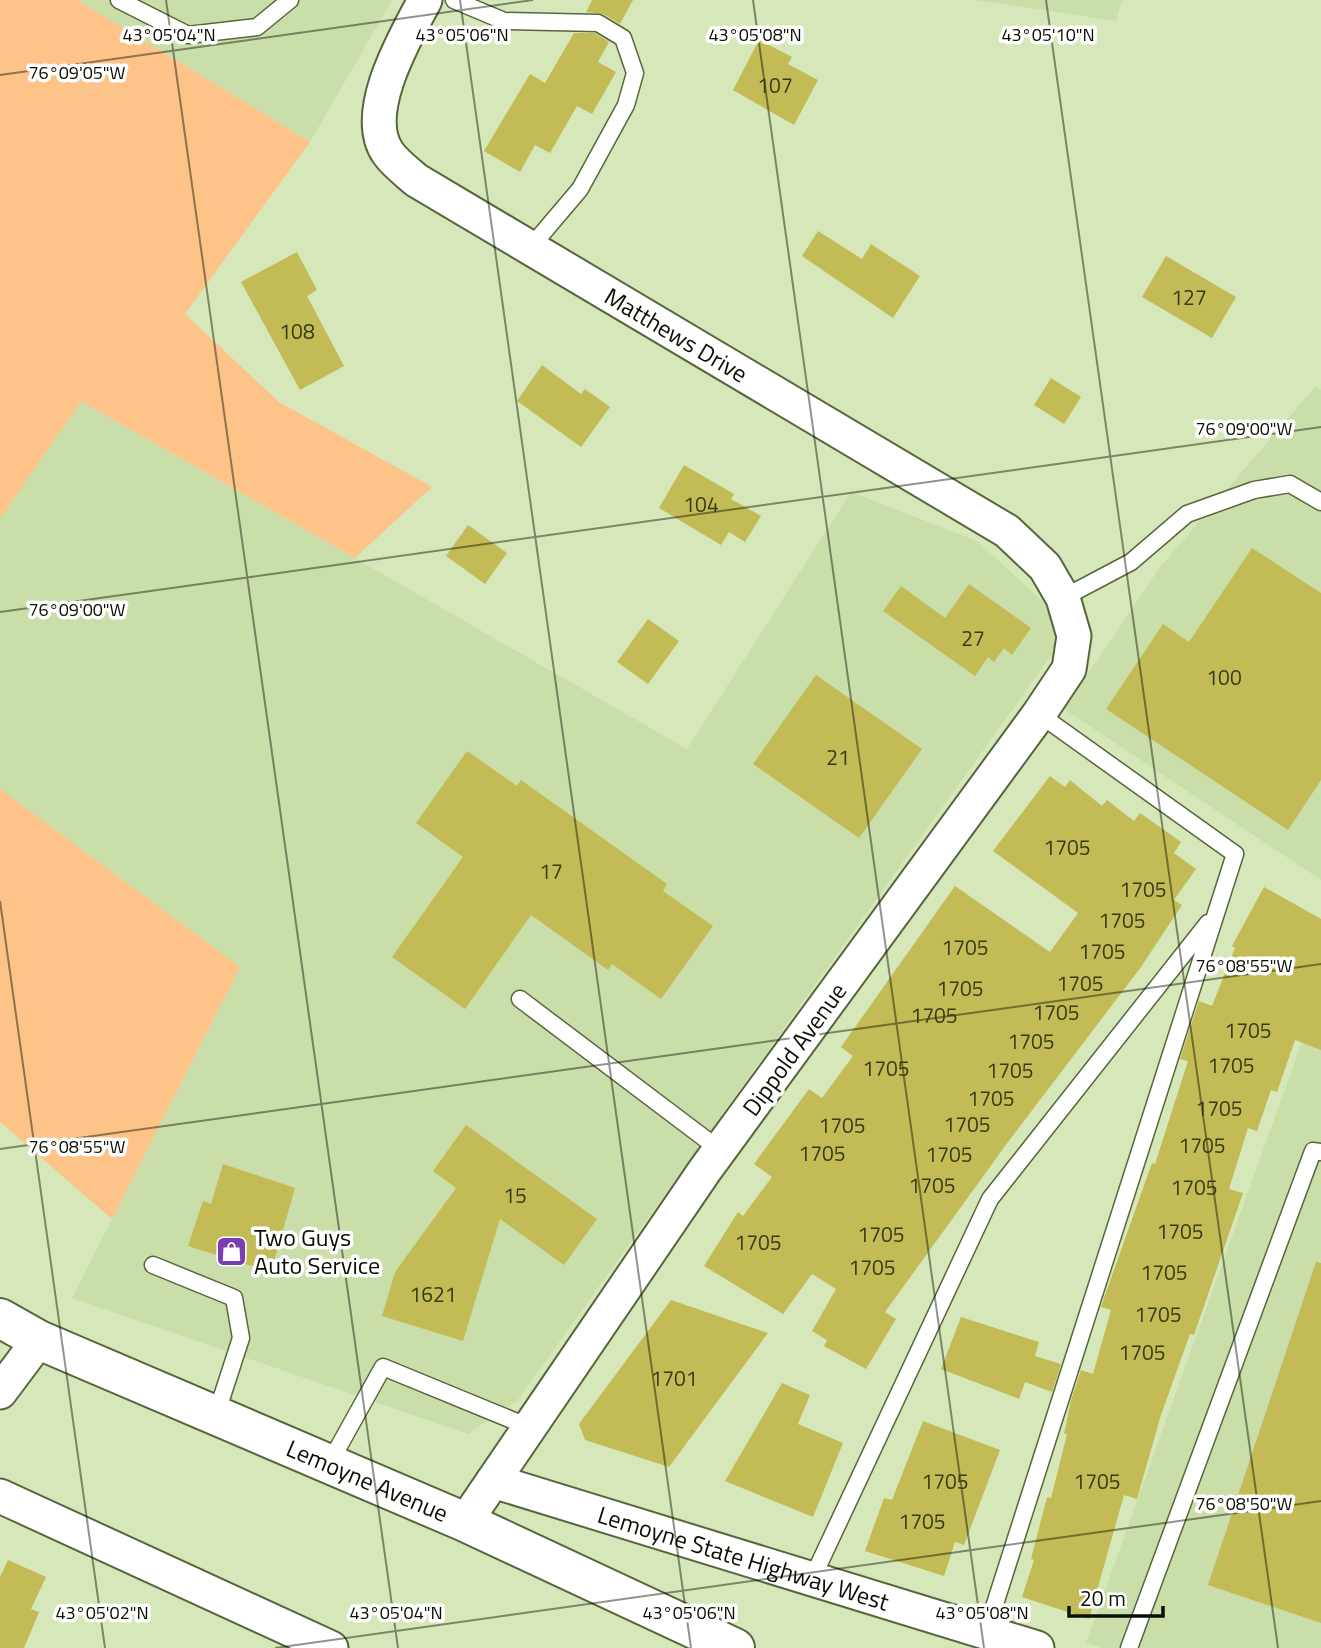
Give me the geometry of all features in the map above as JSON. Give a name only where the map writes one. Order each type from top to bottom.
[{"type":"street","name":"Matthews Drive","points":[[425,0],[392,62],[379,122],[387,152],[416,180],[1007,531],[1045,567]]},
{"type":"street","name":"Dippold Avenue","points":[[465,1522],[720,1150],[1039,714],[1069,668],[1074,636],[1063,598],[1045,567]]},
{"type":"street","name":"Lemoyne Avenue","points":[[0,1318],[40,1340],[465,1522],[735,1648]]},
{"type":"street","points":[[0,1392],[40,1340]]},
{"type":"street","name":"Lemoyne State Highway West","points":[[493,1481],[1037,1648]]},
{"type":"street","points":[[0,1496],[285,1638],[331,1648]]},
{"type":"lane","points":[[119,0],[188,35],[257,27],[290,0]]},
{"type":"lane","points":[[454,0],[504,21],[598,23],[623,38],[635,73],[626,105],[580,189],[530,248]]},
{"type":"lane","points":[[1063,598],[1131,562],[1187,514],[1254,490],[1290,484],[1321,502]]},
{"type":"lane","points":[[986,1632],[1235,854],[1039,714]]},
{"type":"lane","points":[[813,1579],[990,1199],[1216,913]]},
{"type":"lane","points":[[520,999],[720,1150]]},
{"type":"lane","points":[[1129,1648],[1313,1151],[1321,1152]]},
{"type":"lane","points":[[153,1265],[234,1298],[241,1338],[216,1415]]},
{"type":"lane","points":[[329,1464],[383,1367],[529,1427]]},
{"type":"shaded area","points":[[0,0],[77,0],[310,142],[185,314],[279,402],[432,487],[355,558],[81,401],[0,519]]},
{"type":"shaded area","points":[[77,0],[392,0],[310,142]]},
{"type":"shaded area","points":[[975,0],[1122,0],[1116,21]]},
{"type":"shaded area","points":[[1315,387],[1321,390],[1321,880],[1064,709],[1161,566]]},
{"type":"shaded area","points":[[81,401],[687,749],[851,492],[977,541],[1053,611],[1055,650],[517,1401],[468,1434],[72,1298],[240,967],[0,789],[0,519]]},
{"type":"shaded area","points":[[0,789],[240,967],[112,1219],[0,1122]]},
{"type":"shaded area","points":[[1321,989],[1321,1648],[1102,1648],[1086,1643]]},
{"type":"building","points":[[592,0],[633,0],[620,24],[603,14],[586,12]]},
{"type":"building","points":[[574,33],[595,33],[609,42],[598,62],[616,72],[592,114],[577,106],[550,153],[535,145],[520,172],[484,151],[530,74],[545,83]]},
{"type":"building","points":[[759,40],[792,57],[788,64],[818,80],[794,125],[733,90]]},
{"type":"building","points":[[818,231],[862,259],[871,244],[920,276],[893,318],[802,256]]},
{"type":"building","points":[[297,252],[317,290],[307,296],[344,366],[300,390],[241,282]]},
{"type":"building","points":[[1166,256],[1236,297],[1212,338],[1142,297]]},
{"type":"building","points":[[542,365],[581,394],[585,389],[610,407],[581,447],[517,401]]},
{"type":"building","points":[[1051,378],[1081,397],[1064,424],[1034,405]]},
{"type":"building","points":[[684,465],[734,494],[731,499],[761,516],[745,542],[729,532],[721,545],[659,508]]},
{"type":"building","points":[[468,525],[507,553],[485,584],[446,556]]},
{"type":"building","points":[[1252,548],[1321,593],[1321,780],[1288,830],[1106,709],[1163,624],[1189,642]]},
{"type":"building","points":[[969,584],[1031,628],[1012,655],[1004,648],[994,662],[988,657],[975,676],[883,611],[901,586],[945,618]]},
{"type":"building","points":[[648,619],[679,641],[648,684],[617,662]]},
{"type":"building","points":[[816,675],[922,749],[859,838],[753,764]]},
{"type":"building","points":[[467,751],[517,786],[521,780],[667,884],[663,891],[713,926],[661,999],[612,964],[608,970],[531,915],[465,1009],[392,957],[463,857],[416,823]]},
{"type":"building","points":[[1050,776],[1065,787],[1070,780],[1102,806],[1107,800],[1134,821],[1140,813],[1181,842],[1174,853],[1196,869],[1174,900],[1182,905],[1141,967],[1008,1142],[885,1312],[896,1319],[866,1369],[824,1346],[827,1340],[812,1331],[836,1289],[812,1274],[783,1314],[704,1266],[738,1212],[743,1216],[772,1177],[754,1164],[809,1089],[822,1098],[853,1056],[841,1047],[955,886],[1050,952],[1078,913],[993,851]]},
{"type":"building","points":[[1264,887],[1321,919],[1321,1050],[1295,1040],[1277,1092],[1271,1090],[1257,1131],[1248,1128],[1229,1189],[1243,1193],[1194,1335],[1190,1334],[1161,1415],[1137,1499],[1124,1495],[1089,1619],[1022,1597],[1034,1560],[1031,1559],[1047,1497],[1051,1498],[1067,1434],[1064,1434],[1071,1400],[1081,1370],[1093,1374],[1111,1310],[1101,1307],[1152,1163],[1155,1164],[1188,1061],[1180,1059],[1199,1001],[1212,1006],[1235,948],[1232,946]]},
{"type":"building","points":[[466,1125],[597,1219],[564,1265],[500,1219],[463,1341],[382,1316],[395,1272],[456,1188],[433,1171]]},
{"type":"building","points":[[223,1164],[295,1188],[271,1272],[188,1246],[203,1201],[211,1204]]},
{"type":"building","points":[[1316,1262],[1321,1263],[1321,1623],[1208,1585]]},
{"type":"building","points":[[671,1300],[768,1333],[669,1467],[585,1440],[579,1424]]},
{"type":"building","points":[[961,1317],[1039,1342],[1035,1356],[1061,1364],[1052,1392],[1025,1382],[1019,1399],[941,1369]]},
{"type":"building","points":[[782,1383],[810,1395],[798,1424],[843,1443],[813,1517],[725,1481]]},
{"type":"building","points":[[923,1421],[1000,1450],[964,1545],[955,1542],[944,1576],[865,1551],[884,1498],[892,1500]]},
{"type":"building","points":[[8,1560],[46,1577],[31,1609],[39,1612],[24,1648],[0,1648],[0,1577]]},
{"type":"place","name":"Two Guys Auto Service","points":[[231,1251]]}]
